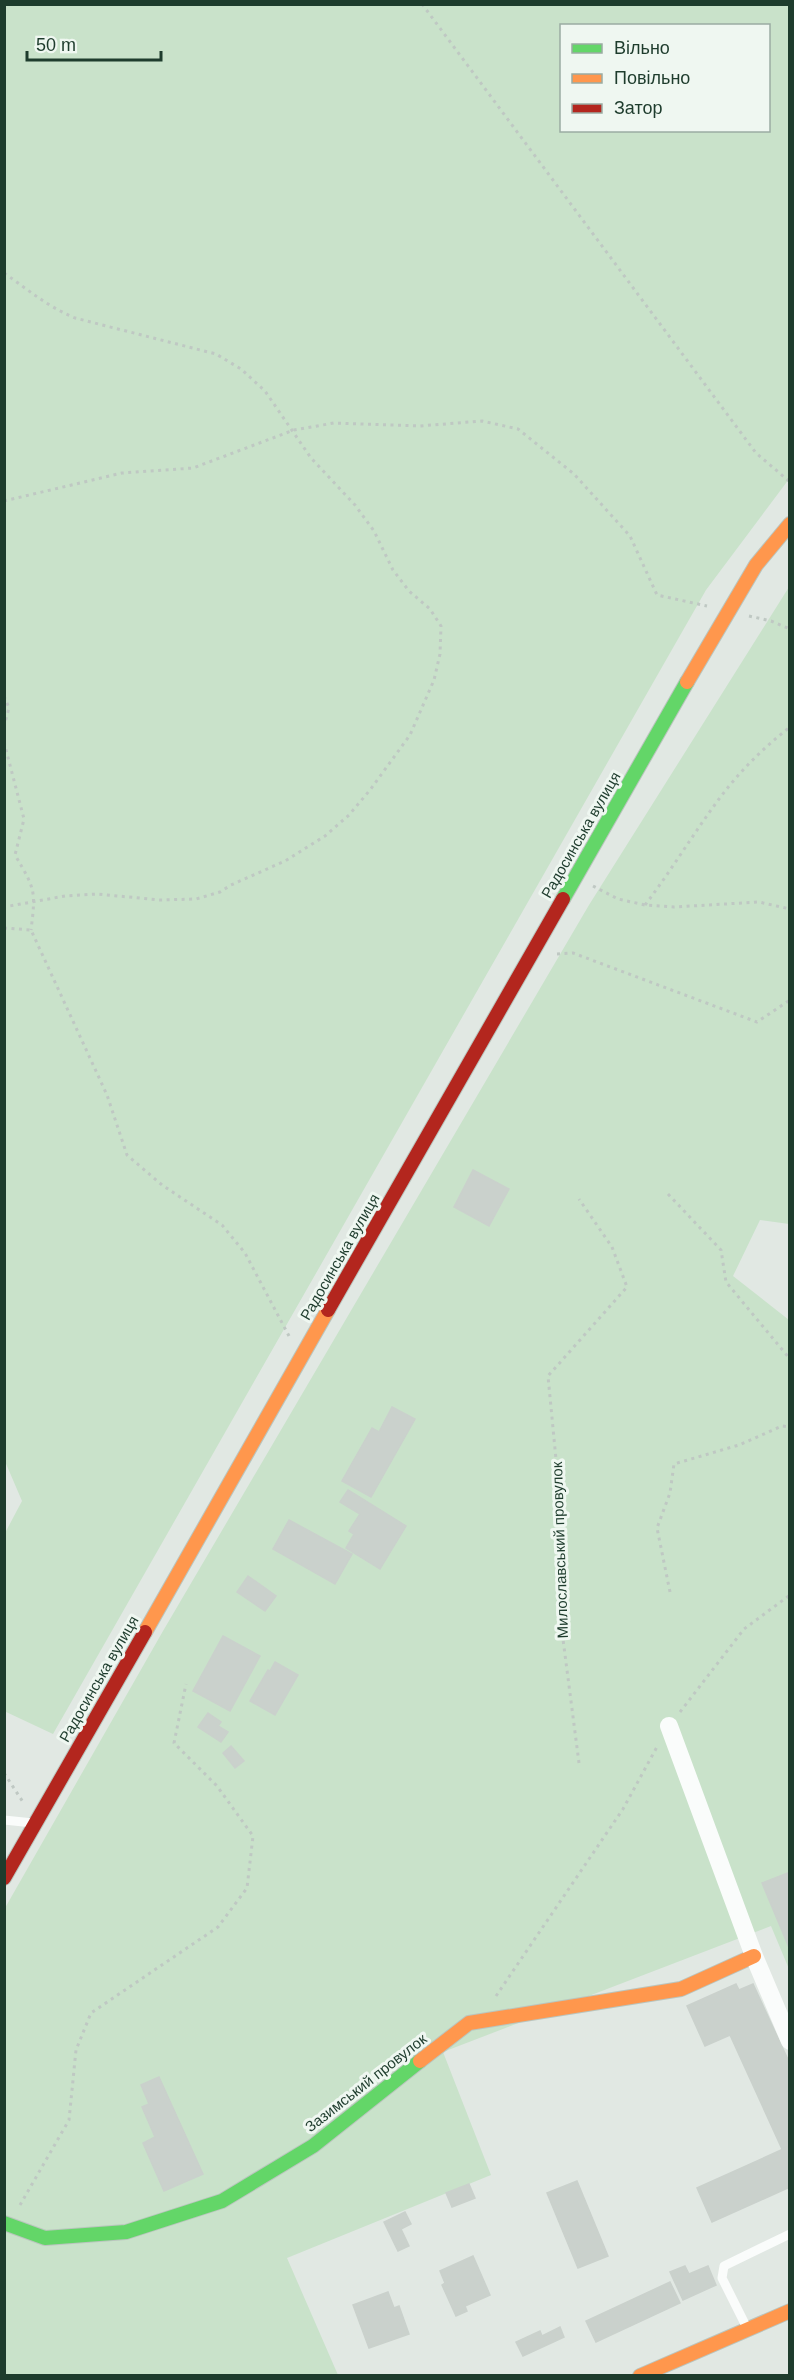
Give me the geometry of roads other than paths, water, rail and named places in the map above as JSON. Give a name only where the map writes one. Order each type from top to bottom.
[{"type":"main road","name":"Радосинська вулиця","points":[[4,1878],[704,652],[756,565],[789,524]]},
{"type":"main road","name":"Зазимський провулок","points":[[6,2224],[45,2238],[126,2232],[222,2201],[313,2146],[469,2023],[681,1989],[754,1956]]},
{"type":"main road","points":[[640,2376],[789,2312]]},
{"type":"street","points":[[669,1726],[754,1956],[789,2041]]},
{"type":"lane","points":[[4,1820],[36,1823]]},
{"type":"lane","points":[[748,2330],[722,2278],[724,2266],[789,2234]]}]
